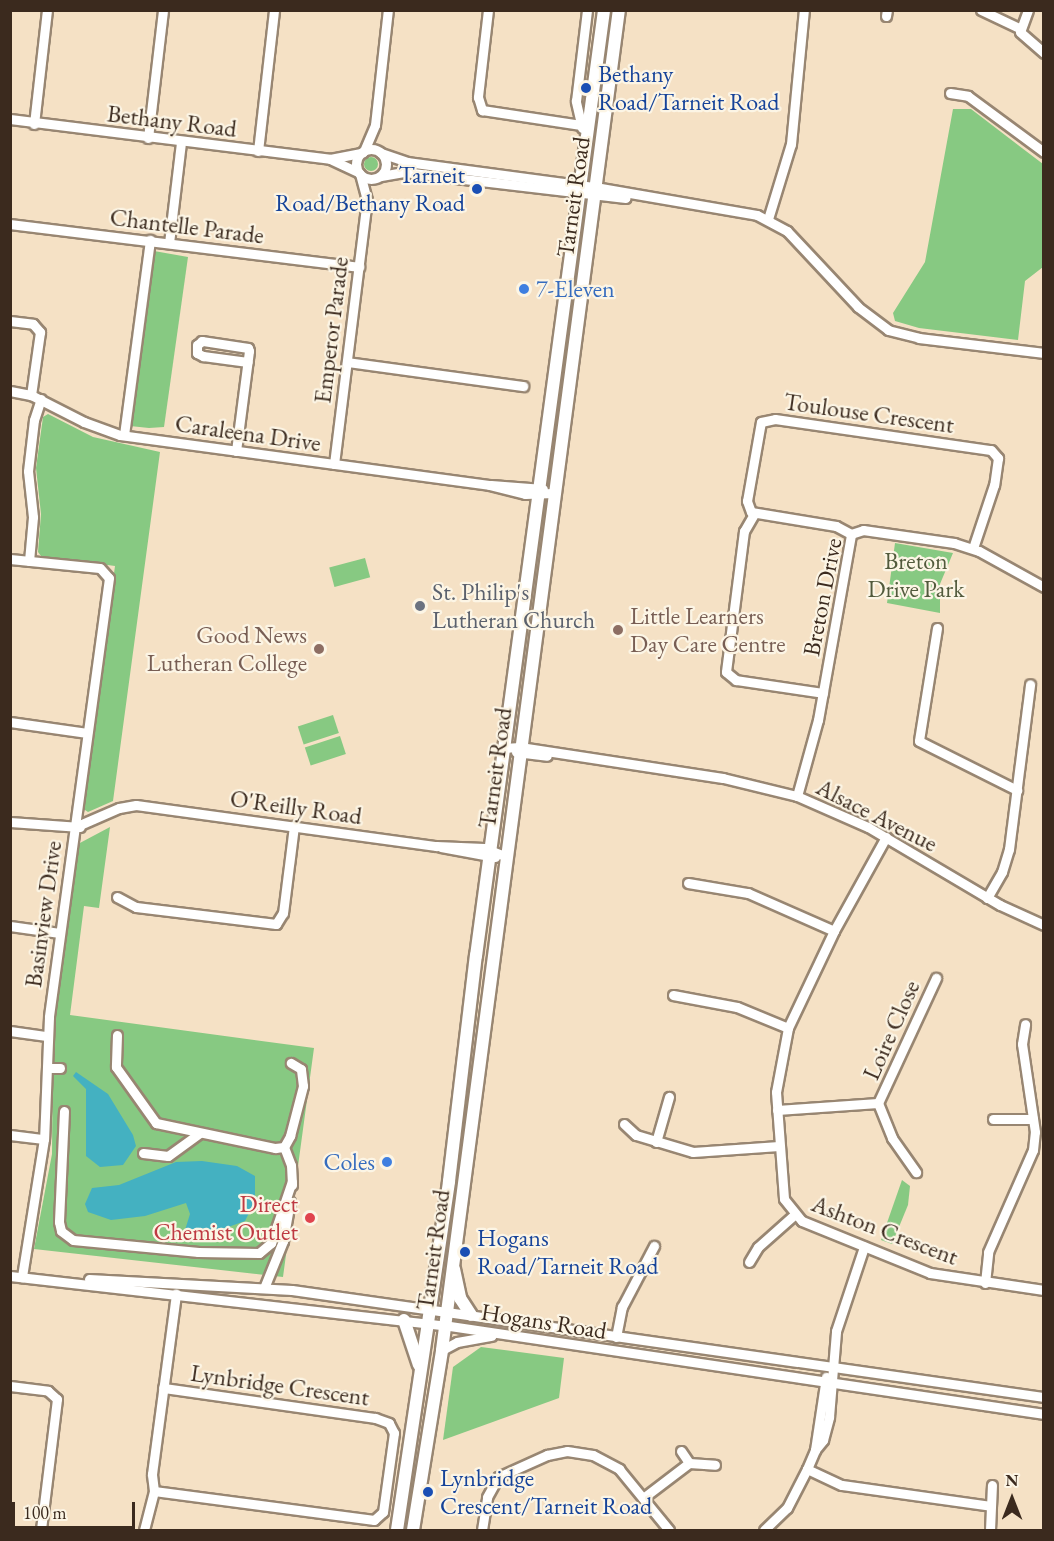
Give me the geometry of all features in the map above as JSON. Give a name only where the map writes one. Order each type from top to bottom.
[{"type":"main road","name":"Tarneit Road","points":[[397,1530],[428,1323],[604,10]]},
{"type":"main road","name":"Tarneit Road","points":[[413,1530],[442,1350],[444,1311],[453,1265],[505,855],[619,10]]},
{"type":"main road","points":[[453,1265],[460,1298],[471,1315]]},
{"type":"main road","points":[[404,1320],[420,1372]]},
{"type":"street","points":[[34,124],[47,10]]},
{"type":"street","points":[[148,138],[163,10]]},
{"type":"street","points":[[258,151],[274,10]]},
{"type":"street","points":[[380,177],[387,165],[380,152],[375,125],[388,10]]},
{"type":"street","points":[[488,10],[479,106],[492,113],[560,122],[580,121]]},
{"type":"street","name":"Tarneit Road","points":[[586,139],[580,121],[577,90],[587,10]]},
{"type":"street","points":[[768,219],[791,144],[804,10]]},
{"type":"street","points":[[981,10],[1019,28],[1023,36],[1044,53]]},
{"type":"street","points":[[1019,28],[1028,10]]},
{"type":"street","points":[[950,93],[977,103],[1044,152]]},
{"type":"street","name":"Bethany Road","points":[[10,119],[34,124],[330,159],[363,152]]},
{"type":"street","points":[[375,125],[363,152],[357,159],[359,173],[371,179],[404,172],[579,189],[740,210],[768,219],[796,240],[858,307],[888,330],[919,338],[1044,353]]},
{"type":"street","points":[[168,243],[181,142]]},
{"type":"street","points":[[363,152],[380,152],[407,162],[579,189]]},
{"type":"street","name":"Bethany Road","points":[[330,159],[359,173]]},
{"type":"street","name":"Emperor Parade","points":[[359,173],[367,200]]},
{"type":"street","name":"Emperor Parade","points":[[334,464],[367,200],[380,177]]},
{"type":"street","name":"Chantelle Parade","points":[[10,224],[359,267]]},
{"type":"street","points":[[124,435],[150,240]]},
{"type":"street","points":[[10,321],[33,324],[40,332],[31,395]]},
{"type":"street","points":[[236,451],[248,362],[249,351],[244,346],[202,341],[197,345],[198,353],[203,356],[248,362]]},
{"type":"street","points":[[347,362],[523,386]]},
{"type":"street","name":"Caraleena Drive","points":[[10,391],[42,399],[94,427],[124,435],[554,493]]},
{"type":"street","points":[[28,561],[33,517],[28,471],[34,420],[42,399]]},
{"type":"street","name":"Toulouse Crescent","points":[[754,514],[747,501],[757,431],[765,420],[984,448],[995,453],[998,463],[990,501],[973,548]]},
{"type":"street","points":[[823,693],[736,680],[726,672],[744,531],[754,514],[836,526],[851,534]]},
{"type":"street","name":"Breton Drive","points":[[798,796],[823,693],[851,534],[858,530],[872,531],[973,548],[1044,587]]},
{"type":"street","name":"Basinview Drive","points":[[10,559],[82,568],[102,577],[106,591],[47,1036],[44,1139],[22,1277]]},
{"type":"street","points":[[937,628],[919,741],[1017,790]]},
{"type":"street","points":[[987,898],[1008,856],[1030,684]]},
{"type":"street","points":[[10,722],[87,733]]},
{"type":"street","name":"Alsace Avenue","points":[[504,748],[739,781],[798,796],[886,837],[987,898],[1044,925]]},
{"type":"street","name":"O'Reilly Road","points":[[10,822],[75,827],[119,808],[152,807],[505,855]]},
{"type":"street","points":[[117,897],[136,907],[276,924],[283,913],[294,826]]},
{"type":"street","name":"Ashton Crescent","points":[[886,837],[834,931],[788,1028],[779,1072],[777,1110],[784,1199],[794,1215],[864,1247],[930,1273],[1044,1290]]},
{"type":"street","points":[[688,883],[748,893],[834,931]]},
{"type":"street","points":[[10,926],[60,933]]},
{"type":"street","name":"Loire Close","points":[[777,1110],[878,1103],[936,978]]},
{"type":"street","points":[[673,996],[737,1007],[788,1028]]},
{"type":"street","points":[[985,1283],[993,1237],[1028,1166],[1033,1119],[1022,1044],[1025,1024]]},
{"type":"street","points":[[10,1031],[47,1036]]},
{"type":"street","points":[[117,1035],[116,1067],[151,1117],[162,1126],[284,1147],[289,1155],[292,1181],[283,1241],[264,1288]]},
{"type":"street","points":[[284,1147],[294,1128],[304,1079],[301,1069],[291,1063]]},
{"type":"street","points":[[47,1068],[60,1068]]},
{"type":"street","points":[[656,1142],[669,1097]]},
{"type":"street","points":[[878,1103],[892,1138],[916,1172]]},
{"type":"street","points":[[64,1111],[60,1222],[66,1237],[73,1240],[198,1252],[259,1252],[272,1243],[292,1181]]},
{"type":"street","points":[[993,1119],[1033,1119]]},
{"type":"street","points":[[624,1124],[636,1135],[693,1152],[779,1146]]},
{"type":"street","points":[[143,1153],[168,1156],[200,1133]]},
{"type":"street","points":[[10,1135],[44,1139]]},
{"type":"street","points":[[749,1262],[758,1247],[794,1215]]},
{"type":"street","points":[[616,1337],[622,1307],[654,1246]]},
{"type":"street","points":[[764,1530],[787,1508],[814,1450],[843,1305],[864,1247]]},
{"type":"street","name":"Hogans Road","points":[[10,1276],[443,1325],[1044,1414]]},
{"type":"street","name":"Hogans Road","points":[[36,1279],[194,1283],[292,1290],[1044,1397]]},
{"type":"street","points":[[144,1530],[154,1491],[152,1474],[176,1294],[194,1283]]},
{"type":"street","points":[[292,1290],[297,1302],[335,1307],[358,1315]]},
{"type":"street","points":[[442,1350],[457,1342],[500,1334]]},
{"type":"street","points":[[10,1386],[48,1391],[58,1402],[41,1530]]},
{"type":"street","name":"Lynbridge Crescent","points":[[154,1491],[374,1520],[383,1512],[394,1433],[389,1422],[375,1418],[163,1388]]},
{"type":"street","points":[[681,1451],[688,1463]]},
{"type":"street","points":[[482,1530],[487,1497],[498,1477],[547,1455],[574,1452],[608,1461],[669,1530]]},
{"type":"street","points":[[643,1498],[688,1463],[715,1465]]},
{"type":"street","points":[[807,1469],[842,1485],[991,1506]]},
{"type":"street","points":[[990,1530],[992,1485]]},
{"type":"green space","points":[[953,109],[971,109],[1043,164],[1043,267],[1025,281],[1018,340],[919,328],[895,321],[893,313],[925,262]]},
{"type":"green space","points":[[371,157],[376,159],[378,164],[376,169],[371,171],[366,169],[364,164],[366,159]]},
{"type":"green space","points":[[154,251],[188,257],[164,427],[149,428],[130,426]]},
{"type":"green space","points":[[48,414],[93,437],[160,452],[113,801],[88,812],[82,808],[115,566],[41,556],[38,552],[41,514],[36,468],[43,417]]},
{"type":"green space","name":"Breton Drive Park","points":[[895,543],[953,553],[940,584],[940,613],[887,603]]},
{"type":"green space","points":[[365,558],[370,577],[334,587],[329,568]]},
{"type":"green space","points":[[333,715],[339,733],[304,745],[298,726]]},
{"type":"green space","points":[[340,736],[346,754],[311,766],[305,747]]},
{"type":"green space","points":[[110,827],[99,908],[84,906],[70,1015],[314,1048],[283,1277],[34,1249],[52,1154],[53,1023],[78,844]]},
{"type":"green space","points":[[902,1180],[910,1186],[908,1205],[892,1244],[881,1240]]},
{"type":"green space","points":[[481,1347],[564,1358],[559,1398],[443,1440],[453,1367]]},
{"type":"water","points":[[76,1072],[108,1094],[133,1135],[136,1146],[123,1165],[100,1167],[86,1156],[86,1089],[73,1076]]},
{"type":"water","points":[[202,1161],[237,1166],[255,1176],[255,1201],[245,1221],[217,1231],[191,1235],[185,1230],[190,1214],[186,1203],[145,1216],[111,1220],[88,1212],[85,1204],[92,1188],[119,1185],[176,1162]]},
{"type":"place","name":"Bethany Road/Tarneit Road","points":[[586,88]]},
{"type":"place","name":"Tarneit Road/Bethany Road","points":[[477,189]]},
{"type":"place","name":"7-Eleven","points":[[524,289]]},
{"type":"place","name":"St. Philip's Lutheran Church","points":[[420,606]]},
{"type":"place","name":"Little Learners Day Care Centre","points":[[618,630]]},
{"type":"place","name":"Good News Lutheran College","points":[[319,649]]},
{"type":"place","name":"Coles","points":[[387,1162]]},
{"type":"place","name":"Direct Chemist Outlet","points":[[310,1218]]},
{"type":"place","name":"Hogans Road/Tarneit Road","points":[[465,1252]]},
{"type":"place","name":"Lynbridge Crescent/Tarneit Road","points":[[428,1492]]}]
